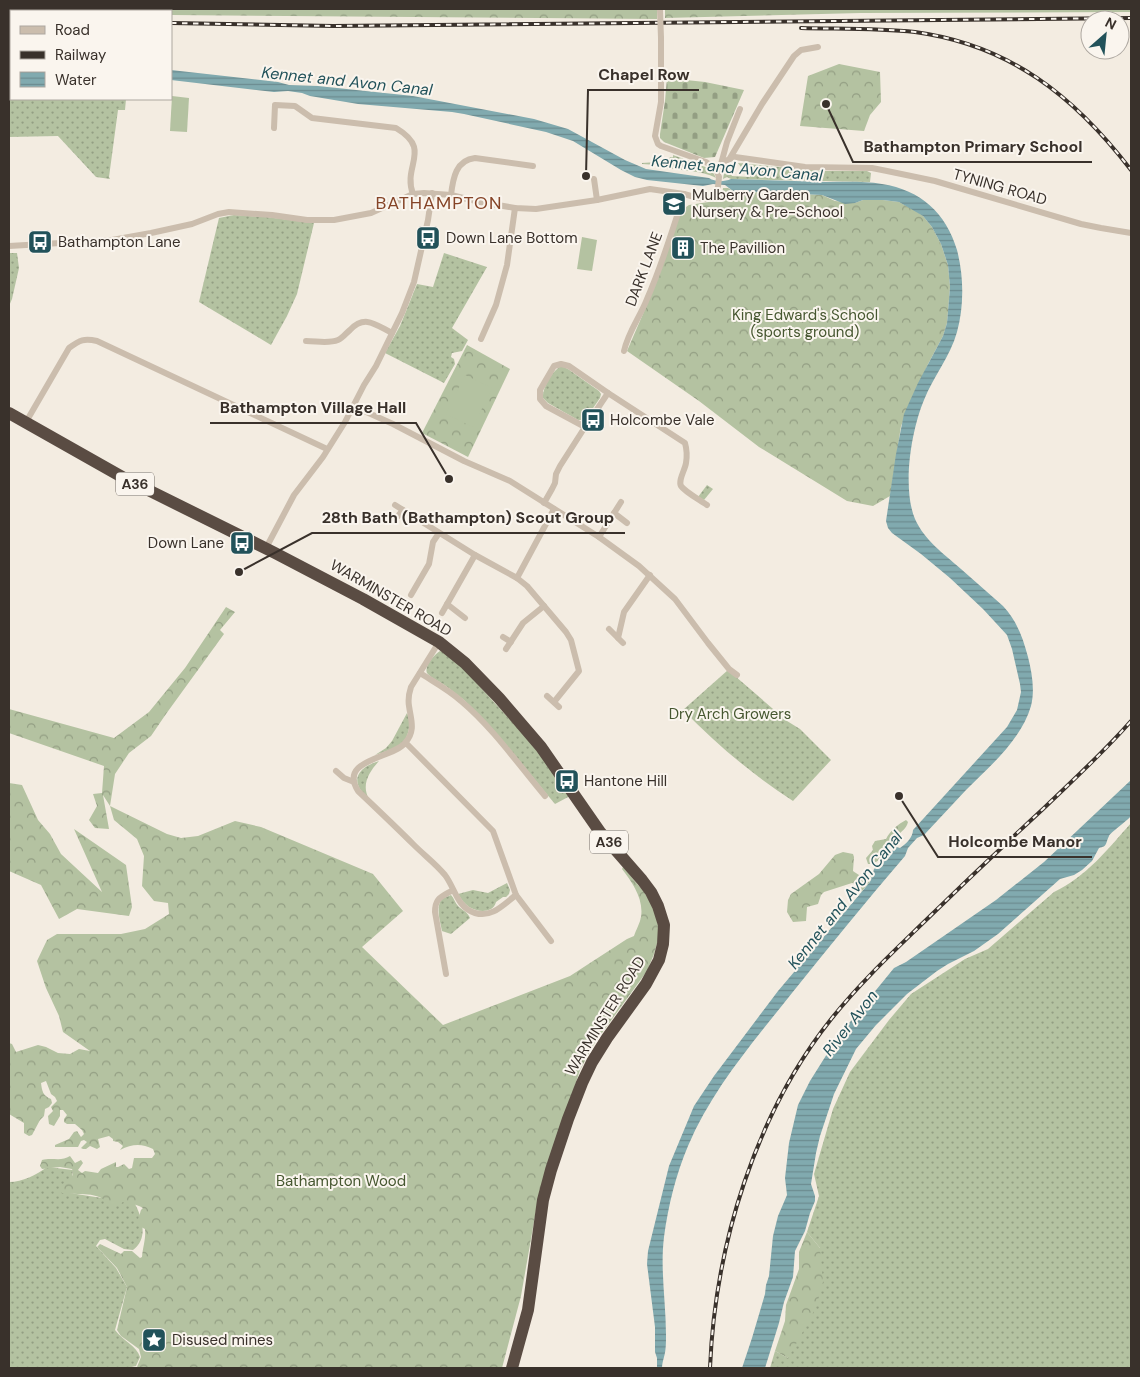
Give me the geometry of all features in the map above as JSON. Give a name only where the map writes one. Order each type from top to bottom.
[{"type":"highway","name":"WARMINSTER ROAD","points":[[9,413],[124,478],[266,548],[363,599],[438,642],[466,662],[541,747],[600,832],[651,892],[664,925],[663,944],[658,960],[646,984],[607,1038],[589,1067],[568,1119],[543,1200],[528,1310],[512,1368]]},
{"type":"street","points":[[660,9],[661,102],[655,136],[656,141],[661,146],[706,162],[718,169]]},
{"type":"street","points":[[718,169],[730,158],[762,104],[794,56],[801,50],[818,47]]},
{"type":"street","points":[[274,128],[276,105],[295,106],[312,118],[396,128],[406,134],[414,146],[415,157],[410,175],[410,186],[413,194]]},
{"type":"street","points":[[9,246],[112,240],[151,234],[192,224],[229,212],[307,220],[334,220],[371,213],[413,194],[450,194],[480,202],[515,208],[536,209],[597,200],[650,189],[706,199],[712,195],[718,186],[718,169],[740,109]]},
{"type":"street","name":"TYNING ROAD","points":[[730,158],[740,157],[805,167],[872,168],[935,181],[1081,224],[1131,233]]},
{"type":"street","points":[[450,194],[456,170],[463,161],[469,158],[533,166]]},
{"type":"street","points":[[594,179],[597,200]]},
{"type":"street","points":[[266,548],[294,495],[345,422],[402,314],[414,282],[432,193]]},
{"type":"street","name":"DARK LANE","points":[[624,351],[626,342],[647,300],[666,253],[684,194]]},
{"type":"street","points":[[480,339],[496,304],[506,272],[515,208]]},
{"type":"street","points":[[306,341],[330,342],[340,339],[353,326],[362,322],[372,322],[392,333]]},
{"type":"street","points":[[26,422],[69,348],[79,341],[88,339],[327,449]]},
{"type":"street","points":[[585,427],[546,406],[540,399],[540,390],[554,366],[561,364],[569,366],[685,444],[687,448],[686,463],[680,481],[681,485],[707,505]]},
{"type":"street","points":[[544,503],[555,483],[556,474],[560,466],[608,393]]},
{"type":"street","points":[[353,406],[393,424],[464,462],[502,477],[554,508],[628,557],[650,575],[682,607],[708,643],[737,675]]},
{"type":"street","points":[[599,537],[621,502]]},
{"type":"street","points":[[395,505],[475,555],[517,578],[527,586],[544,606],[571,640],[579,671],[556,704],[547,696]]},
{"type":"street","points":[[517,578],[554,508]]},
{"type":"street","points":[[398,516],[403,510]]},
{"type":"street","points":[[614,513],[627,523]]},
{"type":"street","points":[[410,595],[418,577],[429,564],[433,542],[439,533]]},
{"type":"street","points":[[442,613],[475,555]]},
{"type":"street","points":[[609,629],[620,640],[624,612],[650,575]]},
{"type":"street","points":[[447,604],[466,618]]},
{"type":"street","points":[[506,649],[523,624],[544,606]]},
{"type":"street","points":[[503,637],[511,642]]},
{"type":"street","points":[[438,642],[412,687],[409,696],[412,730],[406,743],[399,749],[369,760],[362,765],[356,771],[354,782],[358,791],[444,874],[457,899],[470,911],[486,914],[492,913],[516,895]]},
{"type":"street","points":[[420,673],[442,686],[469,708],[490,729],[545,796]]},
{"type":"street","points":[[406,743],[486,822],[492,831],[516,895],[551,941]]},
{"type":"street","points":[[336,771],[344,778],[354,782]]},
{"type":"street","points":[[446,974],[435,906],[439,898],[452,890]]},
{"type":"green space","points":[[9,9],[657,9],[657,19],[172,15],[172,10],[9,11]]},
{"type":"green space","points":[[665,9],[1131,9],[1131,12],[1130,10],[1080,10],[1080,12],[861,13],[665,18]]},
{"type":"green space","points":[[9,57],[10,100],[126,100],[125,110],[118,110],[110,179],[96,177],[58,136],[9,137]]},
{"type":"green space","points":[[839,64],[880,72],[881,102],[870,115],[864,131],[800,126],[808,76]]},
{"type":"green space","points":[[667,78],[705,82],[744,90],[715,157],[704,158],[664,142],[660,138]]},
{"type":"green space","points":[[172,96],[189,98],[187,132],[170,131]]},
{"type":"green space","points":[[673,155],[708,168],[716,178],[696,172],[642,164],[662,160],[667,163]]},
{"type":"green space","points":[[738,163],[822,171],[867,171],[871,173],[870,182],[731,179],[727,177],[723,179],[724,173],[728,169],[732,176],[750,177],[750,173],[744,171]]},
{"type":"green space","name":"King Edward's School (sports ground)","points":[[723,188],[733,191],[822,195],[835,201],[855,203],[863,200],[899,202],[923,216],[932,227],[941,244],[948,265],[950,287],[947,323],[943,336],[928,364],[901,426],[890,496],[873,506],[847,501],[759,447],[699,401],[627,351],[649,300],[680,211],[689,205],[715,201],[722,195]]},
{"type":"green space","points":[[234,215],[314,223],[297,294],[271,345],[199,302],[219,218]]},
{"type":"green space","points":[[582,237],[597,240],[592,271],[577,269]]},
{"type":"green space","points":[[9,253],[17,253],[19,268],[9,306]]},
{"type":"green space","points":[[444,253],[487,267],[452,328],[468,340],[462,351],[452,353],[451,357],[454,359],[455,364],[444,383],[385,353],[400,326],[417,284],[433,287]]},
{"type":"green space","points":[[467,345],[510,369],[468,457],[422,433]]},
{"type":"green space","points":[[561,366],[568,369],[601,394],[587,417],[583,420],[578,420],[548,403],[543,398],[548,380]]},
{"type":"green space","points":[[465,375],[492,388],[473,427],[446,414]]},
{"type":"green space","points":[[707,485],[713,489],[704,500],[698,497]]},
{"type":"green space","points":[[226,607],[235,612],[220,630],[224,634],[151,736],[129,753],[115,774],[110,806],[103,795],[109,829],[95,828],[89,820],[97,806],[93,794],[102,793],[104,766],[9,733],[9,709],[114,738],[149,712],[185,668]]},
{"type":"green space","points":[[440,651],[446,653],[461,666],[544,757],[570,796],[555,804],[500,737],[476,712],[454,692],[427,673],[428,664]]},
{"type":"green space","name":"Dry Arch Growers","points":[[728,670],[787,721],[800,729],[831,760],[793,801],[735,759],[683,710]]},
{"type":"green space","points":[[407,713],[409,726],[405,740],[395,747],[375,755],[386,748],[392,741]]},
{"type":"green space","points":[[379,761],[367,779],[366,789],[369,799],[359,787],[358,776],[365,768]]},
{"type":"green space","points":[[9,783],[22,785],[38,820],[50,834],[61,854],[102,892],[74,829],[126,865],[132,907],[129,916],[77,909],[59,919],[41,885],[9,871]]},
{"type":"green space","name":"Bathampton Wood","points":[[110,806],[167,834],[181,838],[198,836],[235,821],[261,827],[373,874],[403,911],[362,947],[443,1025],[570,976],[634,936],[640,922],[641,904],[633,885],[622,869],[623,867],[644,892],[653,906],[659,928],[654,954],[647,971],[594,1044],[580,1070],[538,1199],[521,1296],[502,1368],[132,1368],[137,1367],[141,1357],[139,1349],[121,1336],[117,1330],[127,1287],[117,1268],[97,1247],[100,1244],[121,1254],[124,1251],[132,1251],[140,1258],[142,1257],[145,1229],[137,1223],[143,1208],[123,1202],[108,1205],[105,1200],[94,1195],[62,1193],[59,1190],[59,1185],[70,1180],[73,1175],[72,1169],[60,1167],[42,1169],[40,1166],[42,1160],[63,1159],[70,1156],[75,1163],[81,1160],[83,1163],[78,1170],[82,1173],[85,1171],[98,1173],[101,1169],[116,1162],[116,1167],[124,1164],[129,1169],[132,1168],[134,1158],[152,1158],[155,1154],[153,1149],[136,1145],[120,1150],[123,1146],[113,1141],[109,1136],[98,1139],[100,1147],[97,1149],[90,1146],[86,1149],[81,1148],[87,1142],[84,1140],[81,1141],[78,1147],[55,1147],[55,1145],[69,1139],[74,1132],[77,1131],[81,1137],[84,1134],[75,1124],[64,1122],[67,1115],[63,1110],[60,1110],[60,1116],[54,1126],[49,1124],[48,1116],[53,1111],[51,1107],[57,1101],[51,1094],[46,1081],[41,1083],[42,1091],[51,1099],[52,1103],[45,1109],[44,1116],[32,1135],[29,1136],[24,1133],[24,1123],[9,1114],[9,1043],[12,1044],[16,1052],[38,1045],[58,1053],[70,1054],[79,1049],[90,1051],[63,1032],[59,1016],[46,988],[37,961],[47,940],[57,934],[121,934],[145,929],[169,914],[168,903],[154,901],[142,886],[144,856],[137,839],[114,820]]},
{"type":"green space","points":[[906,820],[908,822],[906,827],[888,848],[884,849],[879,860],[868,864],[866,858],[873,850],[872,846],[875,841],[886,839],[894,828]]},
{"type":"green space","points":[[1131,823],[1131,1368],[770,1368],[775,1351],[788,1358],[820,1248],[807,1232],[819,1196],[814,1174],[833,1109],[850,1072],[911,994],[965,959],[988,949],[1054,892],[1076,879],[1105,852]]},
{"type":"green space","points":[[843,852],[853,854],[853,871],[862,876],[872,875],[870,882],[861,892],[857,884],[852,883],[824,892],[818,904],[807,907],[806,921],[793,922],[787,912],[788,900],[791,894],[819,874],[835,855]]},
{"type":"green space","points":[[507,883],[510,890],[509,894],[496,902],[492,909],[484,911],[469,907],[458,894],[473,890],[488,893]]},
{"type":"green space","points":[[451,895],[457,905],[470,918],[451,934],[442,931],[439,911],[441,899]]},
{"type":"green space","points":[[47,1167],[73,1170],[70,1193],[122,1199],[134,1202],[137,1208],[142,1233],[141,1240],[133,1250],[124,1249],[105,1239],[100,1240],[96,1246],[116,1268],[127,1287],[115,1330],[138,1353],[140,1357],[136,1366],[127,1368],[9,1368],[9,1182],[29,1178]]},
{"type":"green space","points":[[807,1232],[820,1248],[823,1282],[812,1316],[788,1358],[775,1351],[785,1321],[786,1305],[799,1269],[799,1252]]},
{"type":"water","points":[[172,70],[278,82],[289,85],[318,86],[413,96],[534,119],[568,129],[625,160],[646,169],[709,178],[717,181],[731,179],[861,182],[896,187],[920,198],[939,214],[957,250],[961,271],[961,312],[954,341],[928,392],[915,427],[909,476],[911,506],[919,527],[929,540],[1003,606],[1016,624],[1022,636],[1032,675],[1031,706],[1020,730],[1004,752],[924,835],[917,838],[908,848],[905,856],[749,1047],[709,1105],[688,1146],[676,1179],[668,1214],[663,1249],[666,1338],[662,1368],[657,1368],[655,1352],[655,1327],[647,1264],[648,1251],[669,1166],[694,1106],[714,1076],[778,991],[870,882],[874,869],[896,847],[900,848],[907,842],[913,830],[1007,727],[1017,710],[1021,692],[1020,684],[1007,635],[950,578],[892,533],[886,521],[904,414],[943,336],[947,323],[950,287],[948,265],[941,244],[932,227],[923,216],[899,202],[863,200],[845,204],[822,195],[733,191],[725,185],[713,184],[703,186],[647,180],[635,177],[621,170],[573,141],[546,132],[452,112],[358,104],[288,91],[274,92],[172,80]]},
{"type":"water","name":"River Avon","points":[[1131,780],[1131,816],[1110,834],[1106,844],[1099,848],[1092,861],[1074,875],[1060,879],[998,934],[974,951],[937,971],[907,994],[876,1025],[856,1049],[834,1094],[820,1136],[811,1184],[815,1201],[805,1231],[795,1251],[793,1277],[765,1368],[742,1368],[765,1294],[769,1276],[773,1236],[778,1216],[787,1195],[785,1178],[789,1143],[798,1105],[810,1081],[837,1038],[894,968],[906,962],[996,900],[1044,862]]},
{"type":"railway","points":[[172,23],[333,26],[1131,18]]},
{"type":"railway","points":[[801,28],[915,32],[949,39],[981,49],[1010,62],[1037,78],[1063,97],[1087,119],[1131,170]]},
{"type":"railway","points":[[710,1368],[720,1275],[730,1229],[744,1183],[761,1139],[781,1096],[805,1056],[832,1018],[876,968],[1088,766],[1131,721]]},
{"type":"place","name":"Bathampton Primary School","points":[[826,104]]},
{"type":"place","name":"Chapel Row","points":[[586,176]]},
{"type":"place","name":"Mulberry Garden Nursery & Pre-School","points":[[674,204]]},
{"type":"place","name":"Down Lane Bottom","points":[[428,238]]},
{"type":"place","name":"Bathampton Lane","points":[[40,242]]},
{"type":"place","name":"The Pavillion","points":[[683,248]]},
{"type":"place","name":"Holcombe Vale","points":[[593,420]]},
{"type":"place","name":"Bathampton Village Hall","points":[[449,479]]},
{"type":"place","name":"Down Lane","points":[[242,543]]},
{"type":"place","name":"28th Bath (Bathampton) Scout Group","points":[[239,572]]},
{"type":"place","name":"Hantone Hill","points":[[567,781]]},
{"type":"place","name":"Holcombe Manor","points":[[899,796]]},
{"type":"place","name":"Disused mines","points":[[154,1340]]},
{"type":"district","name":"BATHAMPTON","points":[[439,203]]},
{"type":"water label","name":"Kennet and Avon Canal","points":[[347,81]]},
{"type":"water label","name":"Kennet and Avon Canal","points":[[737,168]]},
{"type":"water label","name":"Kennet and Avon Canal","points":[[845,900]]}]
